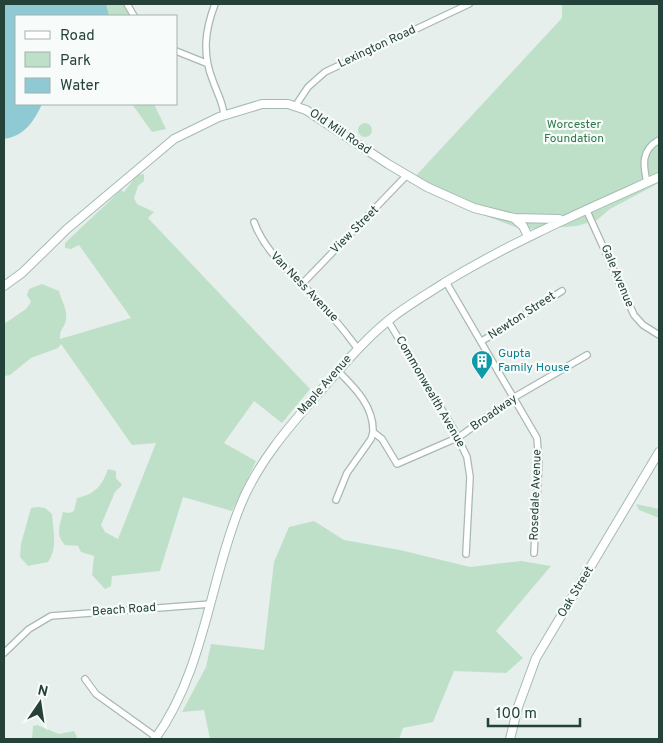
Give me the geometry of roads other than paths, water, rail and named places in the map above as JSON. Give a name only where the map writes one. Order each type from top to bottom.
[{"type":"street","points":[[127,4],[133,15]]},
{"type":"street","points":[[215,4],[207,29],[205,51],[206,63],[223,104],[224,115]]},
{"type":"street","name":"Lexington Road","points":[[296,106],[308,87],[325,72],[469,4]]},
{"type":"street","points":[[178,52],[206,63]]},
{"type":"street","name":"Old Mill Road","points":[[4,286],[22,273],[67,229],[174,139],[224,115],[262,104],[279,103],[296,106],[407,175],[474,208],[514,218],[564,219]]},
{"type":"street","points":[[647,182],[644,157],[650,147],[659,140]]},
{"type":"street","name":"View Street","points":[[302,284],[407,175]]},
{"type":"street","name":"Maple Avenue","points":[[156,738],[177,704],[190,677],[234,526],[249,486],[287,430],[338,371],[388,320],[446,282],[538,231],[659,177]]},
{"type":"street","name":"Gale Avenue","points":[[586,209],[634,315],[643,325],[659,335]]},
{"type":"street","points":[[514,218],[523,226],[528,236]]},
{"type":"street","points":[[532,219],[538,231]]},
{"type":"street","name":"Van Ness Avenue","points":[[254,222],[259,236],[272,254],[338,323],[358,349]]},
{"type":"street","name":"Rosedale Avenue","points":[[446,282],[533,430],[538,443],[534,553]]},
{"type":"street","name":"Newton Street","points":[[482,342],[562,291]]},
{"type":"street","name":"Commonwealth Avenue","points":[[388,320],[459,437],[470,470],[466,554]]},
{"type":"street","name":"Broadway","points":[[373,432],[382,439],[397,464],[459,437],[513,398],[588,355]]},
{"type":"street","points":[[336,500],[344,479],[371,439],[373,432],[372,418],[365,403],[338,371]]},
{"type":"street","name":"Oak Street","points":[[510,739],[518,707],[534,661],[659,452]]},
{"type":"street","name":"Beach Road","points":[[4,653],[39,622],[58,614],[212,604]]},
{"type":"street","points":[[85,679],[96,694],[156,738]]},
{"type":"water","points":[[4,4],[106,4],[109,15],[15,15],[15,105],[42,105],[28,127],[18,135],[4,139]]},
{"type":"place","name":"Gupta Family House","points":[[482,380]]},
{"type":"park label","name":"Worcester Foundation","points":[[574,132]]}]
